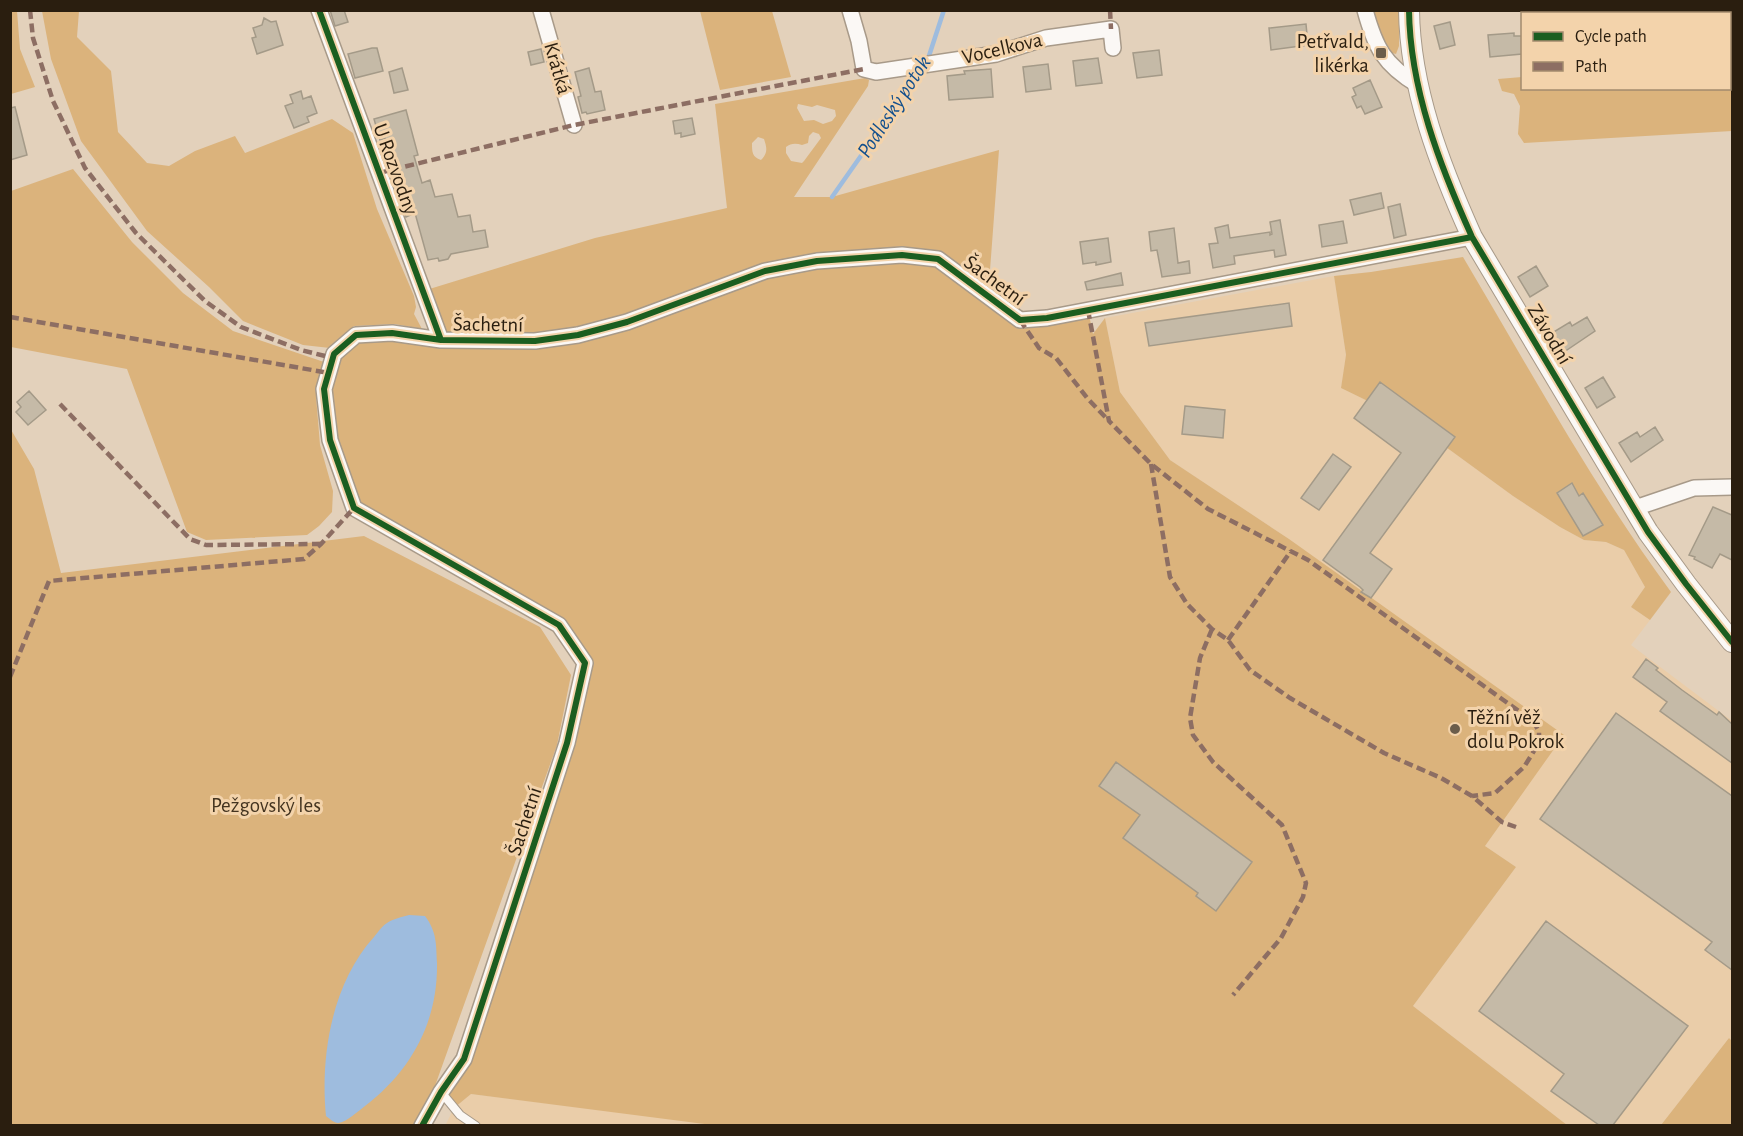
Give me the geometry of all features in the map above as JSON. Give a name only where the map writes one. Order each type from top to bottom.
[{"type":"street","name":"U Rozvodny","points":[[319,10],[441,340]]},
{"type":"street","name":"Krátká","points":[[541,10],[574,125]]},
{"type":"street","name":"Vocelkova","points":[[850,10],[864,69],[876,72],[996,54],[1046,38],[1111,29],[1113,48]]},
{"type":"street","points":[[1365,10],[1372,35],[1381,53],[1394,69],[1418,85]]},
{"type":"street","name":"Závodní","points":[[1409,10],[1418,85],[1441,162],[1472,237],[1648,532],[1732,642]]},
{"type":"street","name":"Šachetní","points":[[422,1125],[464,1059],[567,743],[585,663],[559,625],[354,508],[330,440],[324,389],[334,354],[356,335],[392,333],[441,340],[535,341],[578,335],[627,322],[765,272],[817,261],[902,255],[938,259],[1020,320],[1047,318],[1472,237]]},
{"type":"street","points":[[1635,508],[1694,488],[1732,487]]},
{"type":"lane","points":[[441,1092],[460,1115],[476,1125]]},
{"type":"shaded area","points":[[1334,276],[1346,356],[1341,388],[1413,423],[1513,496],[1560,527],[1584,540],[1606,542],[1624,550],[1645,587],[1631,607],[1650,620],[1631,645],[1732,721],[1732,1041],[1729,1038],[1661,1125],[1567,1125],[1413,1006],[1516,867],[1485,846],[1502,822],[1361,592],[1289,539],[1170,460],[1120,392],[1105,318]]},
{"type":"shaded area","points":[[471,1094],[720,1125],[445,1126],[454,1108]]},
{"type":"green space","points":[[11,10],[17,11],[20,49],[35,87],[11,94]]},
{"type":"green space","points":[[42,11],[79,11],[77,37],[111,71],[118,132],[147,163],[169,166],[195,151],[235,136],[245,153],[332,119],[353,133],[377,209],[414,296],[416,307],[414,314],[422,329],[395,324],[354,326],[330,348],[303,345],[243,321],[147,231],[81,141],[51,59]]},
{"type":"green space","points":[[700,11],[772,11],[791,77],[720,90]]},
{"type":"green space","points":[[1373,11],[1399,11],[1399,46],[1396,54],[1389,52],[1378,33]]},
{"type":"green space","points":[[1732,58],[1732,131],[1524,143],[1518,134],[1520,106],[1514,94],[1502,91],[1498,79],[1521,77],[1521,90],[1731,90]]},
{"type":"green space","points":[[865,78],[869,80],[868,86],[794,197],[832,197],[999,150],[988,297],[1020,320],[1088,310],[1093,334],[1105,318],[1120,392],[1170,460],[1289,539],[1564,735],[1485,846],[1516,867],[1413,1006],[1567,1125],[720,1126],[471,1094],[454,1108],[441,1092],[464,1059],[585,663],[558,625],[354,508],[330,440],[333,358],[356,335],[441,339],[423,291],[595,238],[727,208],[715,104]],"holes":[[[798,104],[812,107],[817,105],[835,110],[836,116],[832,121],[823,124],[814,120],[804,121],[797,108]],[[813,132],[819,134],[821,138],[802,163],[791,161],[786,153],[786,147],[792,144],[808,143],[809,136]],[[758,137],[764,139],[766,150],[761,160],[753,154],[752,143]]]},
{"type":"green space","points":[[73,169],[132,242],[183,293],[233,331],[324,362],[316,396],[320,445],[333,491],[332,512],[307,535],[206,540],[187,532],[127,369],[11,347],[11,191]]},
{"type":"green space","points":[[1463,257],[1615,511],[1671,592],[1650,620],[1631,607],[1645,587],[1624,550],[1606,542],[1584,540],[1560,527],[1513,496],[1413,423],[1341,388],[1346,355],[1334,276]]},
{"type":"green space","name":"Pežgovský les","points":[[10,428],[34,469],[61,573],[364,536],[540,627],[571,675],[557,745],[421,1125],[11,1125]]},
{"type":"green space","points":[[1729,1038],[1732,1041],[1732,1125],[1661,1125]]},
{"type":"water","points":[[409,915],[425,916],[432,927],[435,938],[436,985],[427,1025],[419,1044],[396,1077],[352,1116],[341,1122],[335,1122],[326,1116],[325,1069],[327,1045],[339,998],[360,955],[380,929],[389,922]]},
{"type":"building","points":[[330,10],[344,10],[348,22],[335,26]]},
{"type":"building","points":[[264,18],[271,22],[276,21],[283,45],[257,54],[252,38],[256,37],[253,28],[262,25]]},
{"type":"building","points":[[1450,22],[1455,45],[1440,49],[1434,26]]},
{"type":"building","points":[[1306,24],[1308,45],[1271,50],[1269,28]]},
{"type":"building","points":[[1514,33],[1514,36],[1521,36],[1521,54],[1490,57],[1488,35]]},
{"type":"building","points":[[377,48],[383,71],[355,78],[348,54]]},
{"type":"building","points":[[541,49],[544,62],[531,65],[528,52]]},
{"type":"building","points":[[1159,50],[1162,75],[1137,78],[1133,53]]},
{"type":"building","points":[[1098,58],[1102,83],[1076,86],[1073,61]]},
{"type":"building","points":[[1048,64],[1051,89],[1026,92],[1023,67]]},
{"type":"building","points":[[402,68],[408,90],[394,93],[389,72]]},
{"type":"building","points":[[589,68],[595,92],[601,91],[605,110],[587,114],[582,113],[578,97],[581,96],[575,72]]},
{"type":"building","points":[[991,69],[993,97],[949,100],[947,76],[965,74],[964,71]]},
{"type":"building","points":[[1370,80],[1382,107],[1365,114],[1361,106],[1357,108],[1352,97],[1356,95],[1353,88]]},
{"type":"building","points":[[301,91],[303,99],[311,96],[317,113],[307,117],[309,122],[294,128],[285,106],[293,103],[290,95]]},
{"type":"building","points":[[15,107],[27,155],[10,160],[10,108]]},
{"type":"building","points":[[406,110],[418,155],[414,156],[422,183],[430,180],[435,197],[452,194],[458,217],[470,215],[473,232],[485,230],[488,247],[451,254],[448,259],[439,261],[438,258],[428,260],[415,213],[406,217],[401,203],[408,200],[397,160],[391,162],[385,138],[380,140],[374,119]]},
{"type":"building","points":[[692,118],[695,134],[681,137],[681,133],[675,134],[673,121]]},
{"type":"building","points":[[1381,193],[1384,208],[1354,215],[1350,200]]},
{"type":"building","points":[[1400,204],[1406,235],[1394,238],[1388,207]]},
{"type":"building","points":[[1280,220],[1286,255],[1275,257],[1274,250],[1234,256],[1235,264],[1213,268],[1209,244],[1218,243],[1215,228],[1228,225],[1230,238],[1270,232],[1270,235],[1272,234],[1270,222]]},
{"type":"building","points":[[1343,221],[1347,243],[1322,247],[1319,225]]},
{"type":"building","points":[[1174,228],[1178,263],[1189,261],[1190,273],[1162,277],[1157,250],[1151,251],[1149,232]]},
{"type":"building","points":[[1108,238],[1111,262],[1096,265],[1096,262],[1083,264],[1080,242]]},
{"type":"building","points":[[1536,266],[1548,286],[1530,297],[1518,277]]},
{"type":"building","points":[[1121,273],[1123,285],[1087,290],[1085,282]]},
{"type":"building","points":[[1289,303],[1292,326],[1149,346],[1145,323]]},
{"type":"building","points":[[1587,317],[1595,331],[1564,352],[1552,333],[1570,322],[1572,326]]},
{"type":"building","points":[[1603,377],[1615,397],[1597,408],[1585,388]]},
{"type":"building","points":[[1380,382],[1455,437],[1370,553],[1392,569],[1371,598],[1323,560],[1401,453],[1354,418]]},
{"type":"building","points":[[29,391],[46,410],[28,425],[16,412],[21,407],[17,402]]},
{"type":"building","points":[[1185,406],[1225,410],[1223,438],[1182,434]]},
{"type":"building","points":[[1655,427],[1663,440],[1631,462],[1619,443],[1637,432],[1640,437]]},
{"type":"building","points":[[1333,454],[1351,467],[1319,510],[1301,498]]},
{"type":"building","points":[[1572,483],[1579,496],[1583,493],[1603,525],[1583,536],[1557,493]]},
{"type":"building","points":[[1713,507],[1732,515],[1732,560],[1720,554],[1712,568],[1689,555]]},
{"type":"building","points":[[1646,659],[1658,668],[1656,670],[1682,690],[1717,715],[1719,712],[1732,724],[1732,763],[1660,711],[1667,702],[1633,677]]},
{"type":"building","points":[[1616,713],[1732,796],[1732,970],[1705,950],[1712,942],[1540,819]]},
{"type":"building","points":[[1116,762],[1252,862],[1216,911],[1196,896],[1198,893],[1123,838],[1140,815],[1099,786]]},
{"type":"building","points":[[1546,921],[1688,1026],[1613,1125],[1599,1125],[1551,1091],[1564,1074],[1479,1011]]},
{"type":"waterway","name":"Podleský potok","points":[[927,62],[944,10]]},
{"type":"waterway","name":"Podleský potok","points":[[832,197],[922,69]]},
{"type":"marked path","points":[[30,10],[33,38],[53,101],[85,168],[136,233],[205,301],[241,327],[301,350],[333,358]]},
{"type":"marked path","points":[[1110,10],[1111,29]]},
{"type":"marked path","points":[[379,173],[574,125],[864,69]]},
{"type":"marked path","points":[[1088,310],[1109,421],[1151,464],[1208,509],[1308,560],[1534,722],[1539,732],[1539,743],[1524,767],[1495,793],[1472,796]]},
{"type":"marked path","points":[[10,317],[329,373]]},
{"type":"marked path","points":[[1020,320],[1039,348],[1056,358],[1088,399],[1108,420]]},
{"type":"marked path","points":[[60,404],[190,539],[206,545],[321,544]]},
{"type":"marked path","points":[[1151,464],[1170,577],[1187,604],[1212,629],[1228,640],[1250,670],[1290,698],[1384,753],[1441,778],[1472,796],[1502,822],[1516,827]]},
{"type":"marked path","points":[[10,677],[49,581],[304,559],[354,508]]},
{"type":"marked path","points":[[1228,640],[1291,551]]},
{"type":"marked path","points":[[1212,629],[1200,658],[1190,718],[1193,735],[1213,762],[1282,825],[1306,883],[1303,897],[1281,938],[1233,995]]},
{"type":"cycle path","points":[[319,10],[441,340]]},
{"type":"cycle path","points":[[1409,10],[1411,40],[1421,98],[1438,155],[1472,237],[1648,532],[1732,642]]},
{"type":"cycle path","points":[[422,1126],[441,1092],[464,1059],[567,743],[585,663],[559,625],[354,508],[330,440],[324,389],[334,354],[356,335],[392,333],[441,340],[535,341],[578,335],[627,322],[765,271],[817,261],[902,255],[938,259],[1020,320],[1047,318],[1472,237]]},
{"type":"place","name":"Petřvald, likérka","points":[[1381,53]]},
{"type":"place","name":"Těžní věž dolu Pokrok","points":[[1455,729]]}]
